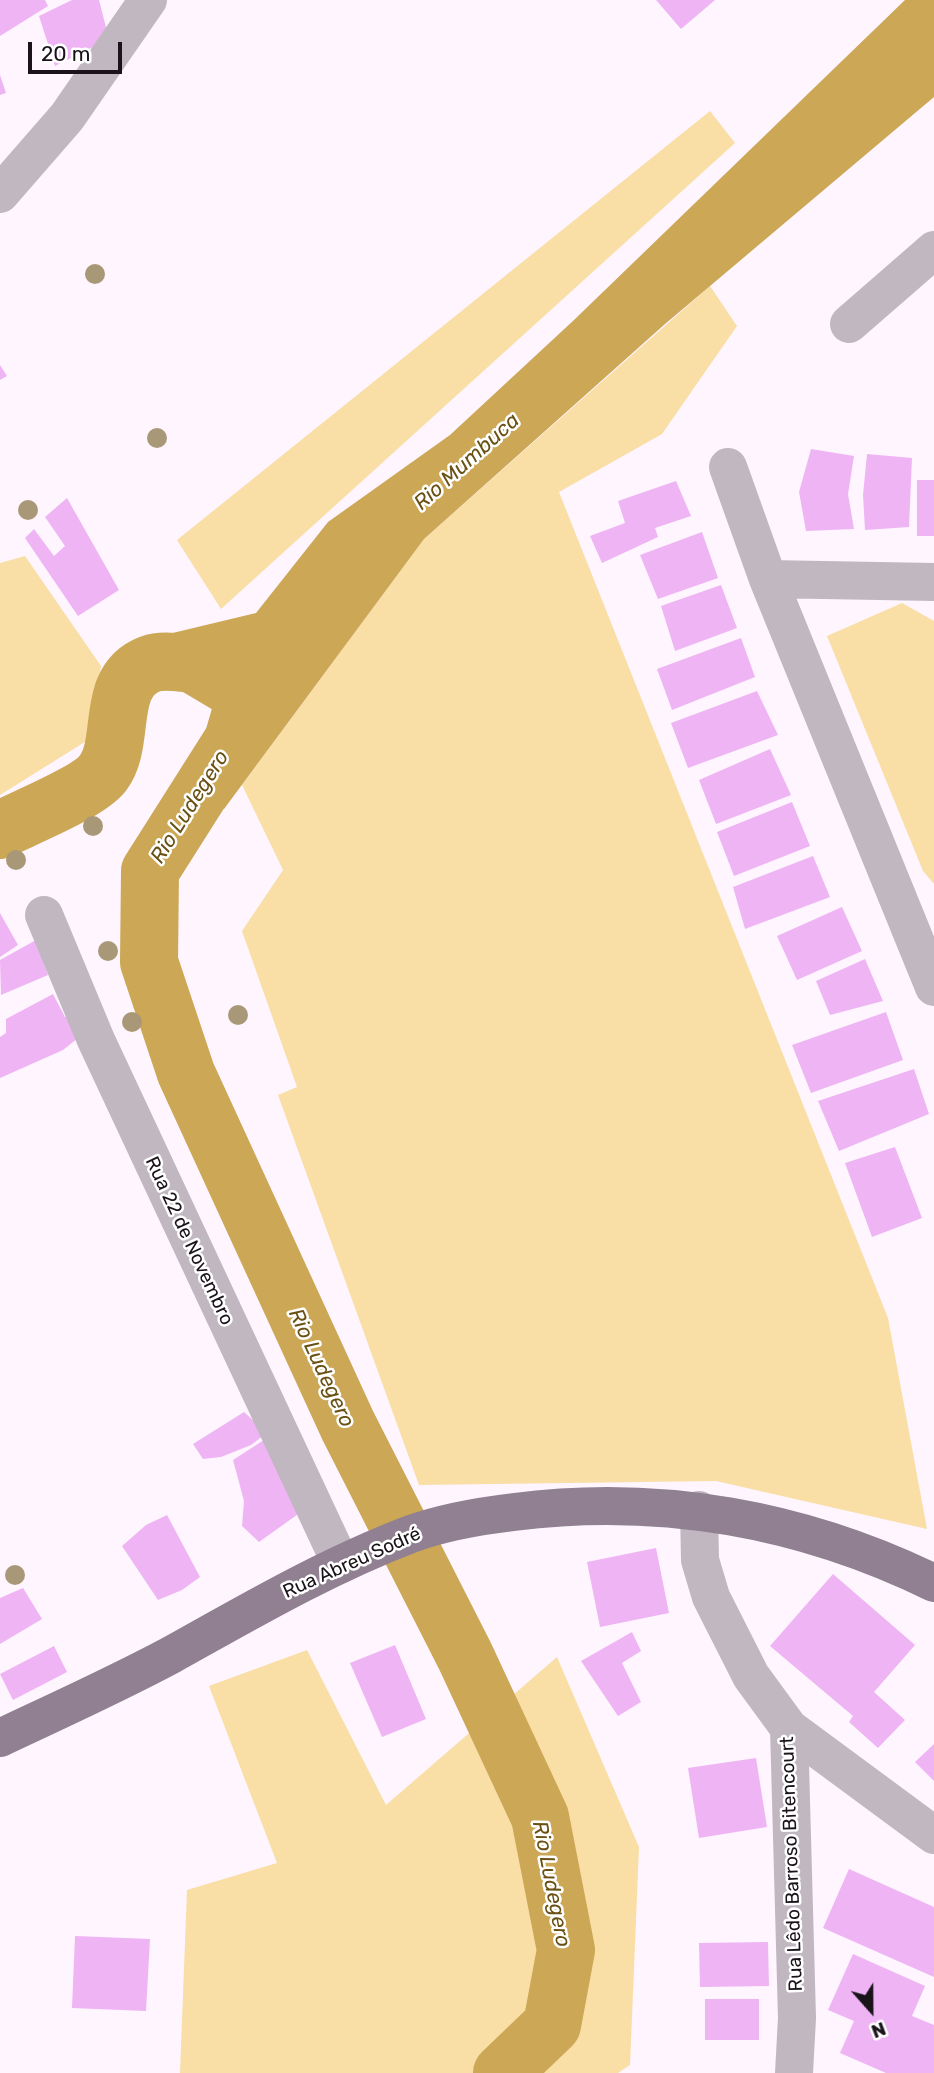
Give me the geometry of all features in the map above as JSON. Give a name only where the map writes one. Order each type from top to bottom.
[{"type":"main road","name":"Rua Abreu Sodré","points":[[0,1738],[111,1685],[258,1605],[341,1564],[414,1533],[474,1517],[552,1507],[629,1505],[699,1510],[796,1529],[879,1556],[934,1583]]},
{"type":"street","points":[[0,194],[67,117],[148,0]]},
{"type":"street","points":[[849,324],[934,250]]},
{"type":"street","points":[[728,467],[768,579],[934,987]]},
{"type":"street","points":[[768,579],[934,582]]},
{"type":"street","name":"Rua 22 de Novembro","points":[[44,915],[96,1040],[341,1564]]},
{"type":"street","name":"Rua Lêdo Barroso Bitencourt","points":[[699,1510],[701,1560],[711,1597],[751,1676],[789,1728],[797,2018],[794,2073]]},
{"type":"street","points":[[789,1728],[934,1835]]},
{"type":"shaded area","points":[[710,111],[735,143],[221,609],[177,540]]},
{"type":"shaded area","points":[[710,286],[737,326],[662,434],[559,492],[888,1318],[927,1529],[716,1481],[419,1485],[278,1095],[297,1087],[242,931],[283,870],[242,785],[424,539]]},
{"type":"shaded area","points":[[25,556],[101,666],[88,740],[0,795],[0,563]]},
{"type":"shaded area","points":[[902,603],[934,621],[934,884],[923,871],[827,636]]},
{"type":"shaded area","points":[[307,1650],[386,1805],[557,1657],[639,1847],[630,2065],[618,2073],[180,2073],[187,1890],[277,1863],[209,1686]]},
{"type":"water","points":[[905,0],[934,0],[934,97],[665,324],[424,539],[224,809],[200,768],[215,711],[166,682],[135,642],[256,613],[328,522],[450,435],[574,320]]},
{"type":"building","points":[[0,0],[45,0],[48,6],[0,36]]},
{"type":"building","points":[[72,0],[99,0],[109,39],[55,66],[39,16]]},
{"type":"building","points":[[656,0],[715,0],[681,29]]},
{"type":"building","points":[[0,75],[6,93],[0,95]]},
{"type":"building","points":[[0,365],[7,376],[0,380]]},
{"type":"building","points":[[811,449],[854,456],[848,494],[854,529],[806,531],[799,492]]},
{"type":"building","points":[[867,454],[912,458],[909,527],[865,530],[863,495]]},
{"type":"building","points":[[917,480],[934,480],[934,536],[917,536]]},
{"type":"building","points":[[676,481],[691,516],[655,528],[658,537],[602,563],[590,536],[625,523],[618,501]]},
{"type":"building","points":[[67,498],[119,590],[78,616],[25,538],[34,529],[54,556],[65,546],[45,517]]},
{"type":"building","points":[[702,532],[718,578],[658,599],[640,555]]},
{"type":"building","points":[[721,585],[737,628],[675,651],[661,606]]},
{"type":"building","points":[[741,638],[755,677],[672,710],[657,669]]},
{"type":"building","points":[[757,691],[778,735],[688,768],[671,723]]},
{"type":"building","points":[[770,749],[791,795],[716,824],[699,780]]},
{"type":"building","points":[[792,802],[810,846],[734,876],[717,832]]},
{"type":"building","points":[[813,856],[830,897],[745,929],[733,887]]},
{"type":"building","points":[[842,907],[862,951],[797,980],[777,936]]},
{"type":"building","points":[[0,913],[18,945],[0,957]]},
{"type":"building","points":[[36,940],[48,975],[1,995],[0,960]]},
{"type":"building","points":[[865,959],[883,1001],[830,1015],[816,981]]},
{"type":"building","points":[[53,994],[65,1017],[80,1012],[88,1030],[63,1050],[0,1078],[0,1037],[6,1033],[6,1019]]},
{"type":"building","points":[[886,1012],[903,1060],[811,1093],[792,1045]]},
{"type":"building","points":[[914,1069],[929,1114],[839,1151],[818,1101]]},
{"type":"building","points":[[895,1147],[922,1218],[872,1237],[845,1163]]},
{"type":"building","points":[[244,1412],[267,1433],[251,1445],[221,1457],[203,1459],[193,1444]]},
{"type":"building","points":[[267,1438],[308,1507],[259,1542],[242,1526],[244,1501],[233,1460]]},
{"type":"building","points":[[167,1515],[200,1577],[182,1590],[158,1600],[122,1546],[146,1525]]},
{"type":"building","points":[[656,1548],[669,1613],[600,1627],[587,1562]]},
{"type":"building","points":[[833,1574],[915,1645],[874,1692],[905,1720],[878,1748],[849,1722],[853,1716],[770,1646]]},
{"type":"building","points":[[23,1588],[42,1619],[0,1644],[0,1598]]},
{"type":"building","points":[[632,1632],[641,1651],[622,1663],[641,1702],[618,1716],[581,1661]]},
{"type":"building","points":[[395,1645],[426,1719],[382,1737],[350,1663]]},
{"type":"building","points":[[54,1646],[67,1672],[13,1700],[0,1674]]},
{"type":"building","points":[[934,1744],[934,1781],[915,1762]]},
{"type":"building","points":[[756,1758],[767,1827],[699,1838],[688,1768]]},
{"type":"building","points":[[849,1869],[934,1907],[934,1977],[823,1928]]},
{"type":"building","points":[[75,1936],[150,1939],[146,2011],[72,2008]]},
{"type":"building","points":[[768,1942],[769,1986],[700,1987],[699,1943]]},
{"type":"building","points":[[853,1954],[925,1986],[912,2016],[934,2025],[934,2073],[886,2073],[840,2053],[854,2021],[828,2010]]},
{"type":"building","points":[[705,1999],[759,1999],[759,2040],[705,2040]]},
{"type":"waterway","name":"Rio Mumbuca","points":[[0,830],[71,796],[103,773],[114,745],[121,698],[136,673],[156,662],[206,664],[230,659]]},
{"type":"waterway","name":"Rio Ludegero","points":[[242,709],[233,740],[150,871],[149,962],[186,1073],[348,1426],[465,1656],[540,1817],[566,1950],[552,2025],[502,2073]]}]
